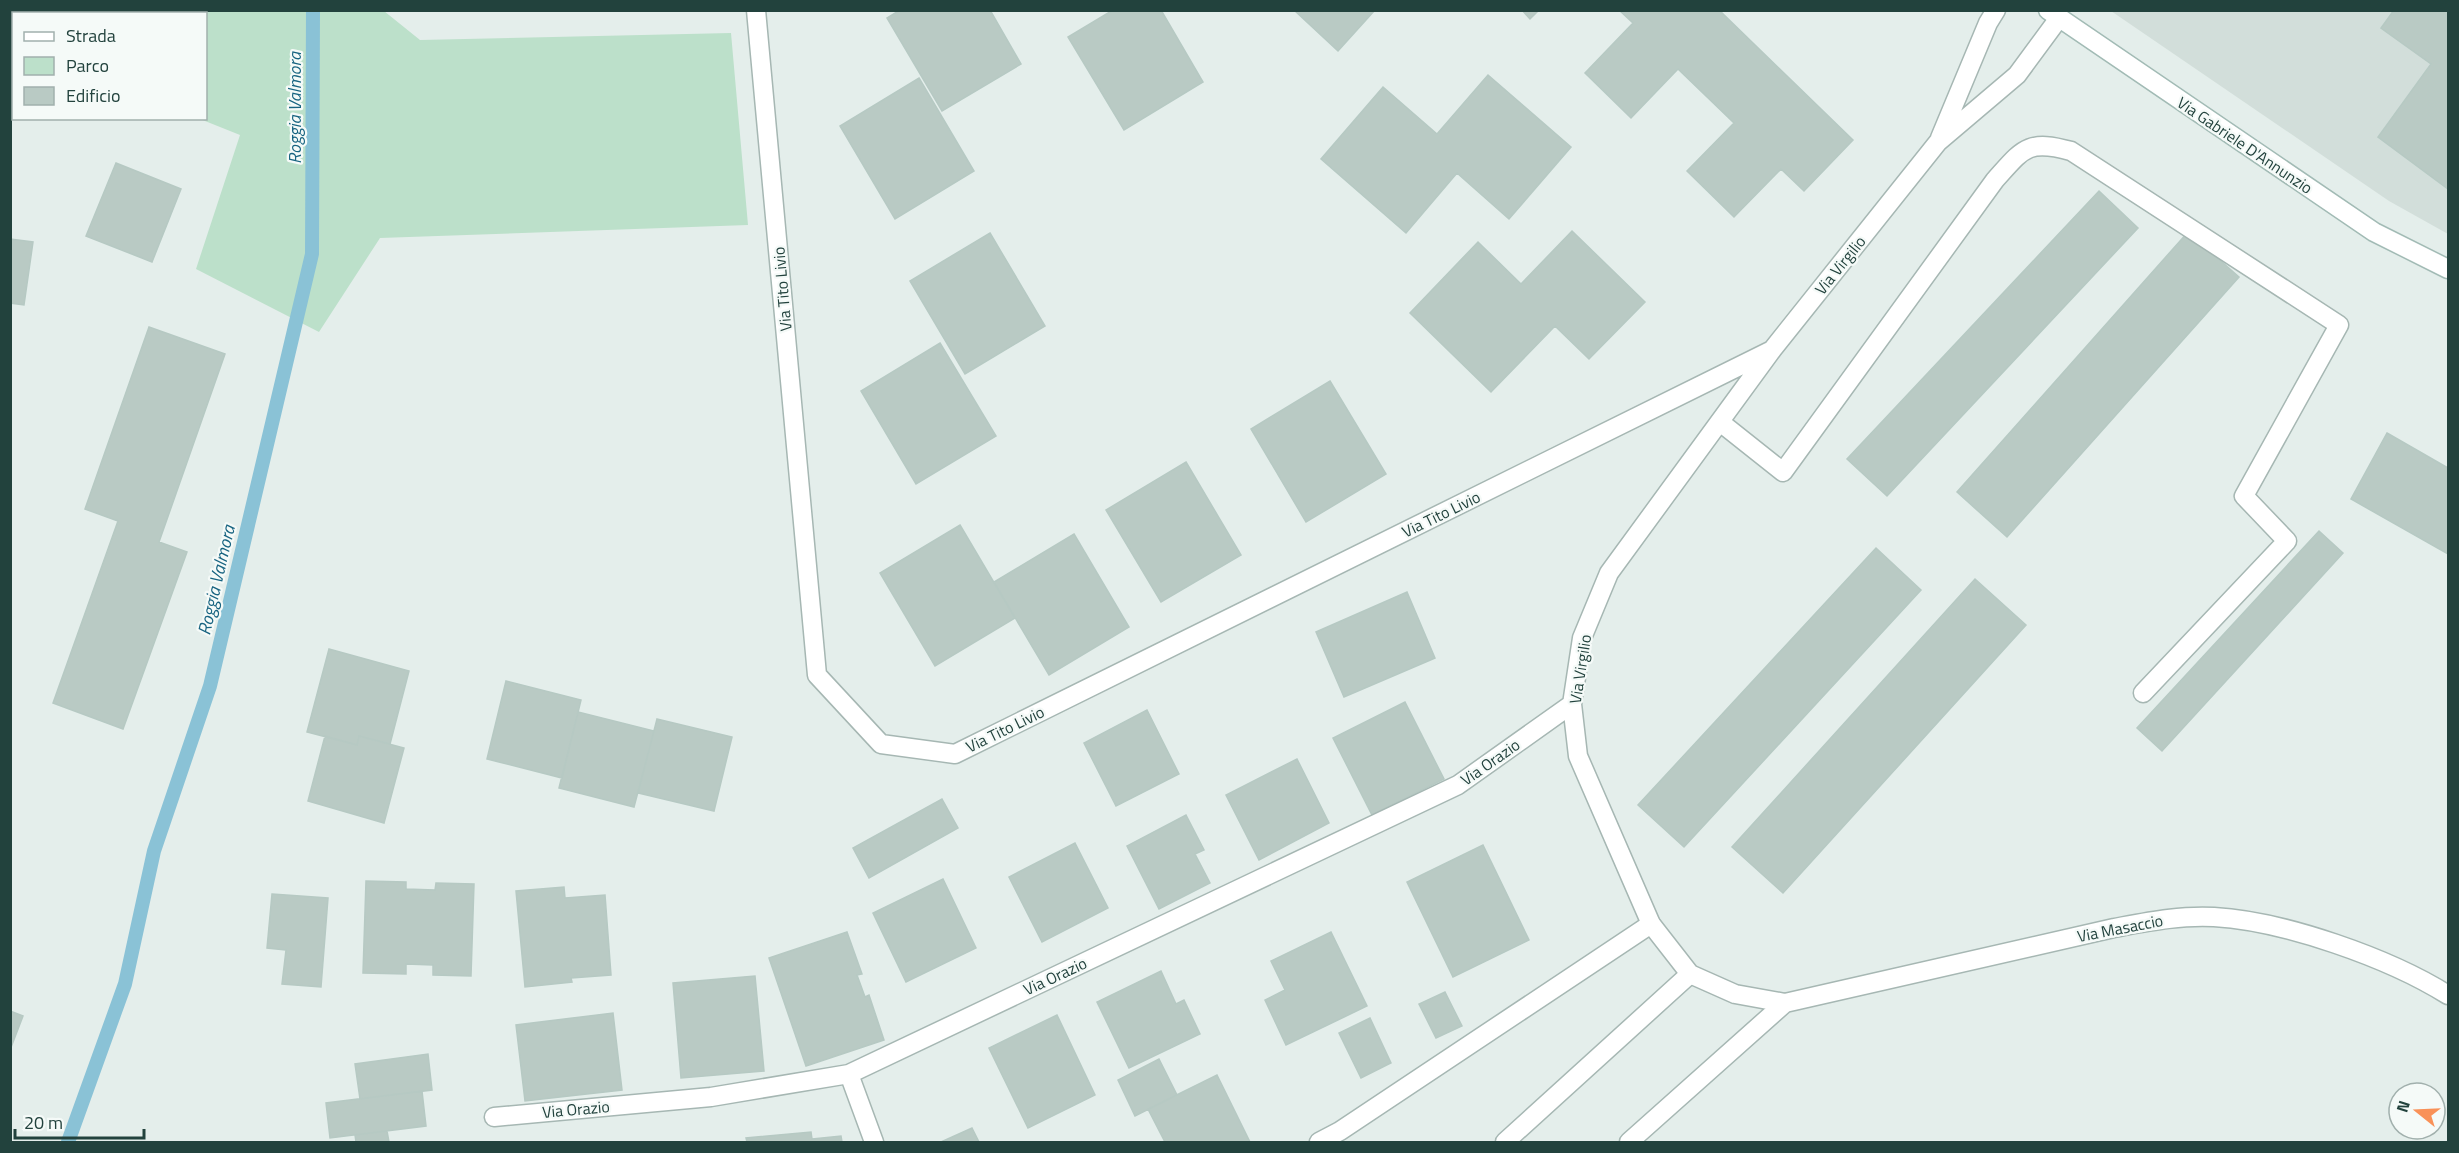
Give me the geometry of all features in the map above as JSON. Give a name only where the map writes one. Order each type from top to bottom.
[{"type":"street","name":"Via Tito Livio","points":[[756,10],[818,675],[881,744],[955,754],[1772,350]]},
{"type":"street","name":"Via Virgilio","points":[[1938,142],[1988,23],[1996,10]]},
{"type":"street","name":"Via Virgilio","points":[[1785,1003],[1735,994],[1690,974],[1651,924],[1578,756],[1572,704],[1582,638],[1609,573],[1772,350],[1938,142],[2017,75],[2053,14]]},
{"type":"street","name":"Via Gabriele D'Annunzio","points":[[2053,14],[2374,232],[2448,269]]},
{"type":"street","points":[[1720,422],[1784,472],[1995,180],[2023,149],[2046,144],[2071,151],[2338,325],[2244,496],[2287,541],[2144,693]]},
{"type":"street","name":"Via Orazio","points":[[494,1117],[711,1097],[849,1074],[1458,785],[1572,704]]},
{"type":"street","name":"Via Masaccio","points":[[1785,1003],[2114,928],[2169,918],[2214,916],[2257,922],[2320,939],[2369,956],[2448,995]]},
{"type":"street","points":[[1319,1143],[1651,924]]},
{"type":"street","points":[[1505,1143],[1690,974]]},
{"type":"street","points":[[1629,1143],[1785,1003]]},
{"type":"street","points":[[849,1074],[874,1143]]},
{"type":"shaded area","points":[[2111,11],[2406,11],[2448,40],[2448,234],[2389,201]]},
{"type":"green space","points":[[171,10],[384,11],[420,40],[731,33],[748,225],[380,238],[319,332],[196,269],[240,135],[202,120],[207,120],[207,12],[170,12]]},
{"type":"building","points":[[10,10],[96,10],[96,12],[12,12],[12,49],[10,49]]},
{"type":"building","points":[[900,10],[990,10],[1021,64],[942,111],[887,18]]},
{"type":"building","points":[[1113,10],[1161,10],[1203,82],[1124,130],[1068,37]]},
{"type":"building","points":[[1294,10],[1375,10],[1338,51]]},
{"type":"building","points":[[1522,10],[1539,10],[1530,19]]},
{"type":"building","points":[[1619,10],[1719,10],[1853,140],[1804,191],[1781,169],[1734,217],[1687,171],[1734,123],[1678,69],[1631,118],[1585,73],[1633,23]]},
{"type":"building","points":[[2394,10],[2448,10],[2448,189],[2378,137],[2431,64],[2381,28]]},
{"type":"building","points":[[1488,75],[1571,147],[1509,219],[1457,173],[1406,233],[1321,159],[1383,87],[1437,134]]},
{"type":"building","points":[[919,78],[974,171],[895,219],[840,126]]},
{"type":"building","points":[[116,163],[181,189],[152,262],[86,236]]},
{"type":"building","points":[[2099,191],[2138,228],[1887,496],[1847,459]]},
{"type":"building","points":[[1572,231],[1645,302],[1589,359],[1555,326],[1491,392],[1410,313],[1478,242],[1521,284]]},
{"type":"building","points":[[2188,232],[2239,277],[2007,537],[1957,492]]},
{"type":"building","points":[[990,233],[1045,326],[965,374],[910,281]]},
{"type":"building","points":[[10,239],[33,242],[24,305],[10,303]]},
{"type":"building","points":[[149,327],[225,354],[159,542],[187,552],[123,729],[53,703],[118,521],[85,509]]},
{"type":"building","points":[[940,343],[996,436],[916,484],[861,391]]},
{"type":"building","points":[[1330,381],[1386,474],[1306,522],[1251,429]]},
{"type":"building","points":[[2387,433],[2448,468],[2448,554],[2351,499]]},
{"type":"building","points":[[1186,462],[1241,555],[1161,602],[1106,510]]},
{"type":"building","points":[[960,525],[1015,618],[935,666],[880,573]]},
{"type":"building","points":[[2319,531],[2343,553],[2162,751],[2137,728]]},
{"type":"building","points":[[1074,534],[1129,627],[1049,675],[994,582]]},
{"type":"building","points":[[1876,548],[1921,590],[1684,847],[1638,805]]},
{"type":"building","points":[[1975,579],[2026,625],[1783,893],[1732,847]]},
{"type":"building","points":[[1407,592],[1435,658],[1344,697],[1316,632]]},
{"type":"building","points":[[329,649],[409,671],[390,744],[359,736],[357,745],[307,732]]},
{"type":"building","points":[[506,681],[581,700],[562,778],[487,759]]},
{"type":"building","points":[[1405,702],[1444,779],[1372,815],[1333,738]]},
{"type":"building","points":[[1147,710],[1179,774],[1116,806],[1084,743]]},
{"type":"building","points":[[578,712],[654,731],[634,807],[559,788]]},
{"type":"building","points":[[657,719],[732,737],[714,811],[638,793]]},
{"type":"building","points":[[325,736],[357,745],[359,736],[404,748],[384,823],[308,801]]},
{"type":"building","points":[[1297,759],[1329,823],[1259,860],[1226,795]]},
{"type":"building","points":[[942,799],[958,828],[869,878],[853,848]]},
{"type":"building","points":[[1186,815],[1204,850],[1195,854],[1210,883],[1159,909],[1127,846]]},
{"type":"building","points":[[1075,843],[1108,908],[1042,942],[1009,877]]},
{"type":"building","points":[[1483,845],[1529,940],[1453,977],[1407,882]]},
{"type":"building","points":[[943,879],[976,948],[906,982],[873,913]]},
{"type":"building","points":[[366,881],[406,882],[406,889],[435,890],[436,883],[474,884],[471,976],[433,975],[433,965],[406,964],[406,974],[363,973]]},
{"type":"building","points":[[564,887],[565,898],[605,895],[611,975],[571,978],[572,982],[525,987],[516,891]]},
{"type":"building","points":[[272,894],[328,898],[321,987],[282,984],[286,950],[267,948]]},
{"type":"building","points":[[847,932],[862,974],[857,975],[865,997],[869,995],[884,1040],[806,1066],[769,958]]},
{"type":"building","points":[[1331,932],[1367,1006],[1286,1045],[1265,1000],[1285,990],[1271,961]]},
{"type":"building","points":[[1161,971],[1176,1004],[1184,1000],[1200,1034],[1129,1068],[1097,1002]]},
{"type":"building","points":[[755,976],[764,1071],[681,1078],[673,983]]},
{"type":"building","points":[[1445,992],[1462,1026],[1436,1038],[1419,1004]]},
{"type":"building","points":[[10,1011],[23,1016],[10,1050]]},
{"type":"building","points":[[613,1013],[622,1090],[525,1101],[516,1025]]},
{"type":"building","points":[[1057,1015],[1095,1095],[1028,1128],[989,1048]]},
{"type":"building","points":[[1370,1018],[1391,1063],[1361,1078],[1339,1033]]},
{"type":"building","points":[[428,1054],[432,1090],[360,1099],[355,1064]]},
{"type":"building","points":[[1159,1059],[1177,1095],[1135,1116],[1118,1080]]},
{"type":"building","points":[[1217,1075],[1250,1142],[1165,1142],[1148,1109]]},
{"type":"building","points":[[422,1091],[426,1126],[330,1138],[326,1103]]},
{"type":"building","points":[[972,1128],[979,1142],[941,1142]]},
{"type":"building","points":[[387,1131],[389,1142],[356,1142],[355,1135]]},
{"type":"building","points":[[811,1132],[812,1139],[841,1136],[842,1142],[747,1142],[746,1138]]},
{"type":"waterway","name":"Roggia Valmora","points":[[68,1142],[125,984],[154,851],[210,686],[312,254],[313,10]]}]
